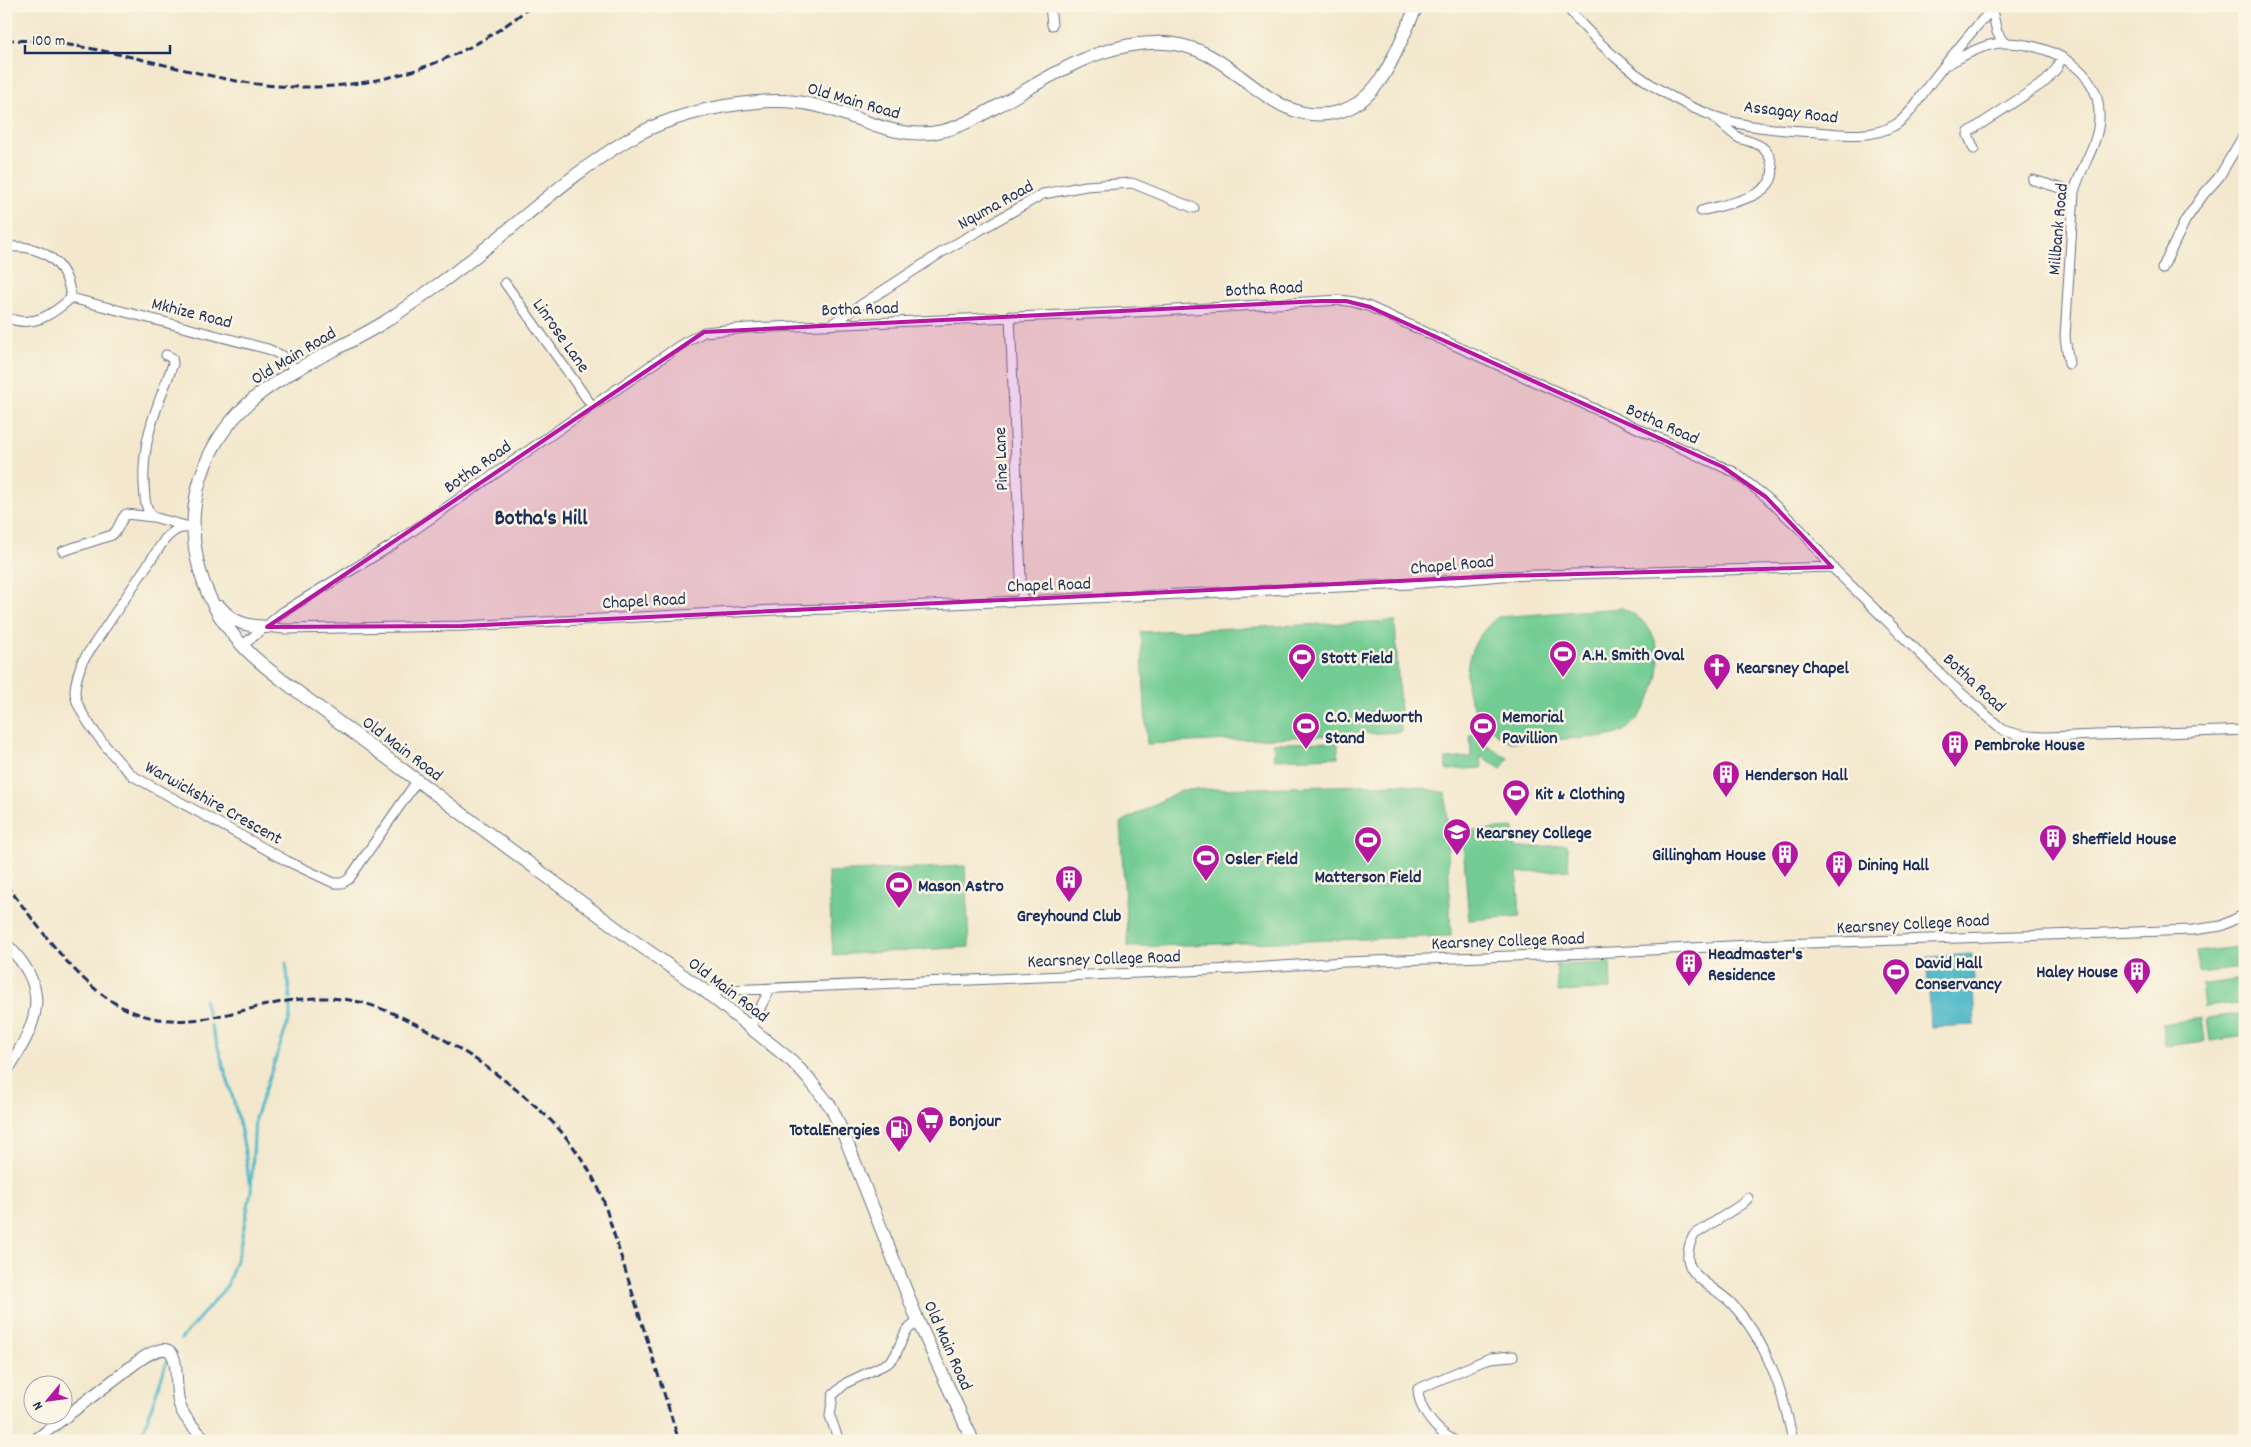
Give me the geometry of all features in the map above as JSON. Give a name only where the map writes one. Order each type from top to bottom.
[{"type":"main road","name":"Old Main Road","points":[[973,1441],[918,1321],[831,1107],[793,1062],[705,991],[623,933],[417,780],[260,663],[242,646],[224,624],[206,593],[194,546],[194,512],[202,474],[220,436],[232,419],[255,398],[296,371],[382,323],[437,285],[514,226],[553,191],[614,149],[650,128],[694,112],[766,101],[796,102],[819,106],[896,131],[913,134],[940,132],[986,112],[1059,72],[1097,54],[1121,46],[1158,42],[1197,50],[1213,58],[1254,89],[1284,107],[1306,114],[1330,114],[1355,104],[1377,86],[1417,6]]},
{"type":"main road","points":[[206,593],[235,622],[249,626],[267,627]]},
{"type":"street","points":[[1050,6],[1052,25]]},
{"type":"street","name":"Assagay Road","points":[[1566,6],[1596,42],[1614,58],[1675,98],[1713,116],[1753,125],[1868,135],[1901,121],[1992,8]]},
{"type":"street","points":[[1992,8],[1997,32],[2004,43]]},
{"type":"street","name":"Millbank Road","points":[[1944,66],[1973,51],[2004,43],[2039,48],[2062,57],[2076,66],[2094,90],[2099,109],[2097,139],[2081,170],[2074,192],[2065,337],[2069,364]]},
{"type":"street","points":[[1974,148],[1968,135],[1969,132],[2046,81],[2057,68],[2062,57]]},
{"type":"street","points":[[1701,211],[1741,201],[1758,193],[1771,182],[1774,174],[1770,157],[1763,147],[1738,137],[1713,116]]},
{"type":"street","points":[[2162,269],[2185,221],[2219,177],[2245,133]]},
{"type":"street","points":[[2033,180],[2074,192]]},
{"type":"street","name":"Nquma Road","points":[[830,326],[947,249],[1043,194],[1086,186],[1132,183],[1194,208]]},
{"type":"street","points":[[6,247],[29,247],[49,255],[62,269],[69,283],[71,298],[58,310],[31,322],[22,323],[6,317]]},
{"type":"street","name":"Linrose Lane","points":[[505,283],[592,406]]},
{"type":"street","name":"Mkhize Road","points":[[71,298],[268,348],[285,357],[296,371]]},
{"type":"street","name":"Botha Road","points":[[242,646],[283,612],[391,546],[679,346],[704,332],[748,328],[1159,311],[1320,301],[1354,302],[1734,472],[1766,497],[1801,530],[1832,567],[1953,686],[2003,730],[2012,734],[2036,736],[2076,736],[2245,730]]},
{"type":"street","name":"Pine Lane","points":[[1010,316],[1022,601]]},
{"type":"street","points":[[153,517],[148,512],[145,503],[144,447],[173,364],[172,358],[166,355]]},
{"type":"street","points":[[63,551],[112,535],[118,530],[121,519],[126,514],[153,517],[194,529]]},
{"type":"street","name":"Warwickshire Crescent","points":[[194,529],[179,528],[164,539],[82,662],[75,692],[78,705],[116,760],[133,776],[288,861],[334,883],[342,883],[349,879],[417,780]]},
{"type":"street","name":"Chapel Road","points":[[267,627],[284,629],[463,626],[775,610],[1410,584],[1502,576],[1832,567]]},
{"type":"street","name":"Kearsney College Road","points":[[705,991],[1732,946],[2193,930],[2221,926],[2245,914]]},
{"type":"street","points":[[6,944],[25,964],[34,984],[36,996],[34,1015],[26,1037],[6,1072]]},
{"type":"street","points":[[750,1027],[770,989]]},
{"type":"street","points":[[1748,1198],[1742,1204],[1694,1235],[1688,1249],[1688,1262],[1693,1271],[1731,1304],[1762,1347],[1779,1386],[1794,1441]]},
{"type":"street","points":[[839,1441],[830,1416],[833,1395],[846,1383],[888,1363],[898,1351],[906,1332],[918,1321]]},
{"type":"street","points":[[34,1441],[150,1352],[160,1349],[167,1350],[177,1364],[179,1404],[184,1416],[207,1441]]},
{"type":"street","points":[[1455,1441],[1441,1432],[1425,1412],[1418,1390],[1490,1358],[1513,1356]]},
{"type":"highlighted area","points":[[1320,301],[1346,301],[1370,307],[1723,467],[1766,497],[1832,567],[1502,576],[463,626],[267,627],[704,332]]},
{"type":"green space","name":"A.H. Smith Oval","points":[[1622,608],[1636,616],[1647,626],[1654,638],[1658,651],[1659,665],[1657,680],[1652,694],[1645,708],[1628,728],[1607,737],[1511,742],[1493,731],[1480,717],[1471,701],[1467,684],[1468,666],[1473,648],[1483,631],[1498,617]]},
{"type":"green space","name":"Stott Field","points":[[1395,621],[1401,732],[1147,744],[1141,632]]},
{"type":"green space","name":"Memorial Pavillion","points":[[1483,733],[1484,743],[1508,758],[1501,769],[1481,756],[1482,768],[1446,770],[1446,759],[1471,757],[1470,735]]},
{"type":"green space","name":"C.O. Medworth Stand","points":[[1338,742],[1338,757],[1274,759],[1273,743]]},
{"type":"green space","points":[[1403,784],[1446,793],[1451,936],[1128,947],[1120,823],[1181,790]]},
{"type":"green space","points":[[1514,828],[1515,848],[1567,845],[1569,870],[1517,873],[1520,916],[1469,920],[1462,831]]},
{"type":"green space","name":"Mason Astro","points":[[965,866],[969,947],[833,955],[828,872]]},
{"type":"green space","points":[[2237,947],[2240,968],[2200,973],[2196,952]]},
{"type":"green space","points":[[1610,963],[1611,989],[1558,992],[1556,965]]},
{"type":"green space","points":[[2241,979],[2245,1002],[2204,1007],[2201,985]]},
{"type":"green space","points":[[2245,1013],[2245,1036],[2210,1041],[2207,1018]]},
{"type":"green space","points":[[2202,1018],[2205,1041],[2165,1046],[2162,1024]]},
{"type":"water","points":[[1972,954],[1974,980],[1928,983],[1926,957]]},
{"type":"water","points":[[1973,989],[1975,1025],[1931,1027],[1929,991]]},
{"type":"waterway","points":[[286,963],[290,998]]},
{"type":"waterway","points":[[204,999],[208,1015]]},
{"type":"waterway","points":[[181,1339],[227,1286],[239,1251],[251,1192],[255,1118],[290,1017],[290,1004]]},
{"type":"waterway","points":[[211,1025],[239,1122],[249,1182]]},
{"type":"waterway","points":[[140,1441],[167,1361]]},
{"type":"railway","points":[[6,40],[34,41],[90,48],[226,79],[267,85],[308,87],[348,85],[387,78],[425,67],[462,51],[498,31],[531,6]]},
{"type":"railway","points":[[6,885],[48,939],[79,974],[114,1003],[133,1012],[155,1018],[176,1020],[218,1016],[304,999],[332,998],[360,1002],[385,1010],[439,1037],[467,1053],[518,1091],[540,1110],[566,1137],[598,1187],[679,1441]]},
{"type":"place","name":"A.H. Smith Oval","points":[[1563,678]]},
{"type":"place","name":"Stott Field","points":[[1302,681]]},
{"type":"place","name":"Kearsney Chapel","points":[[1717,691]]},
{"type":"place","name":"C.O. Medworth Stand","points":[[1306,750]]},
{"type":"place","name":"Memorial Pavillion","points":[[1483,750]]},
{"type":"place","name":"Pembroke House","points":[[1955,768]]},
{"type":"place","name":"Henderson Hall","points":[[1726,798]]},
{"type":"place","name":"Kit & Clothing","points":[[1516,817]]},
{"type":"place","name":"Kearsney College","points":[[1457,856]]},
{"type":"place","name":"Sheffield House","points":[[2053,862]]},
{"type":"place","name":"Matterson Field","points":[[1368,864]]},
{"type":"place","name":"Gillingham House","points":[[1785,878]]},
{"type":"place","name":"Osler Field","points":[[1206,882]]},
{"type":"place","name":"Dining Hall","points":[[1839,888]]},
{"type":"place","name":"Greyhound Club","points":[[1069,903]]},
{"type":"place","name":"Mason Astro","points":[[899,909]]},
{"type":"place","name":"Headmaster's Residence","points":[[1689,987]]},
{"type":"place","name":"Haley House","points":[[2137,995]]},
{"type":"place","name":"David Hall Conservancy","points":[[1896,996]]},
{"type":"place","name":"Bonjour","points":[[930,1144]]},
{"type":"place","name":"TotalEnergies","points":[[899,1153]]},
{"type":"district","name":"Botha's Hill","points":[[541,516]]}]
